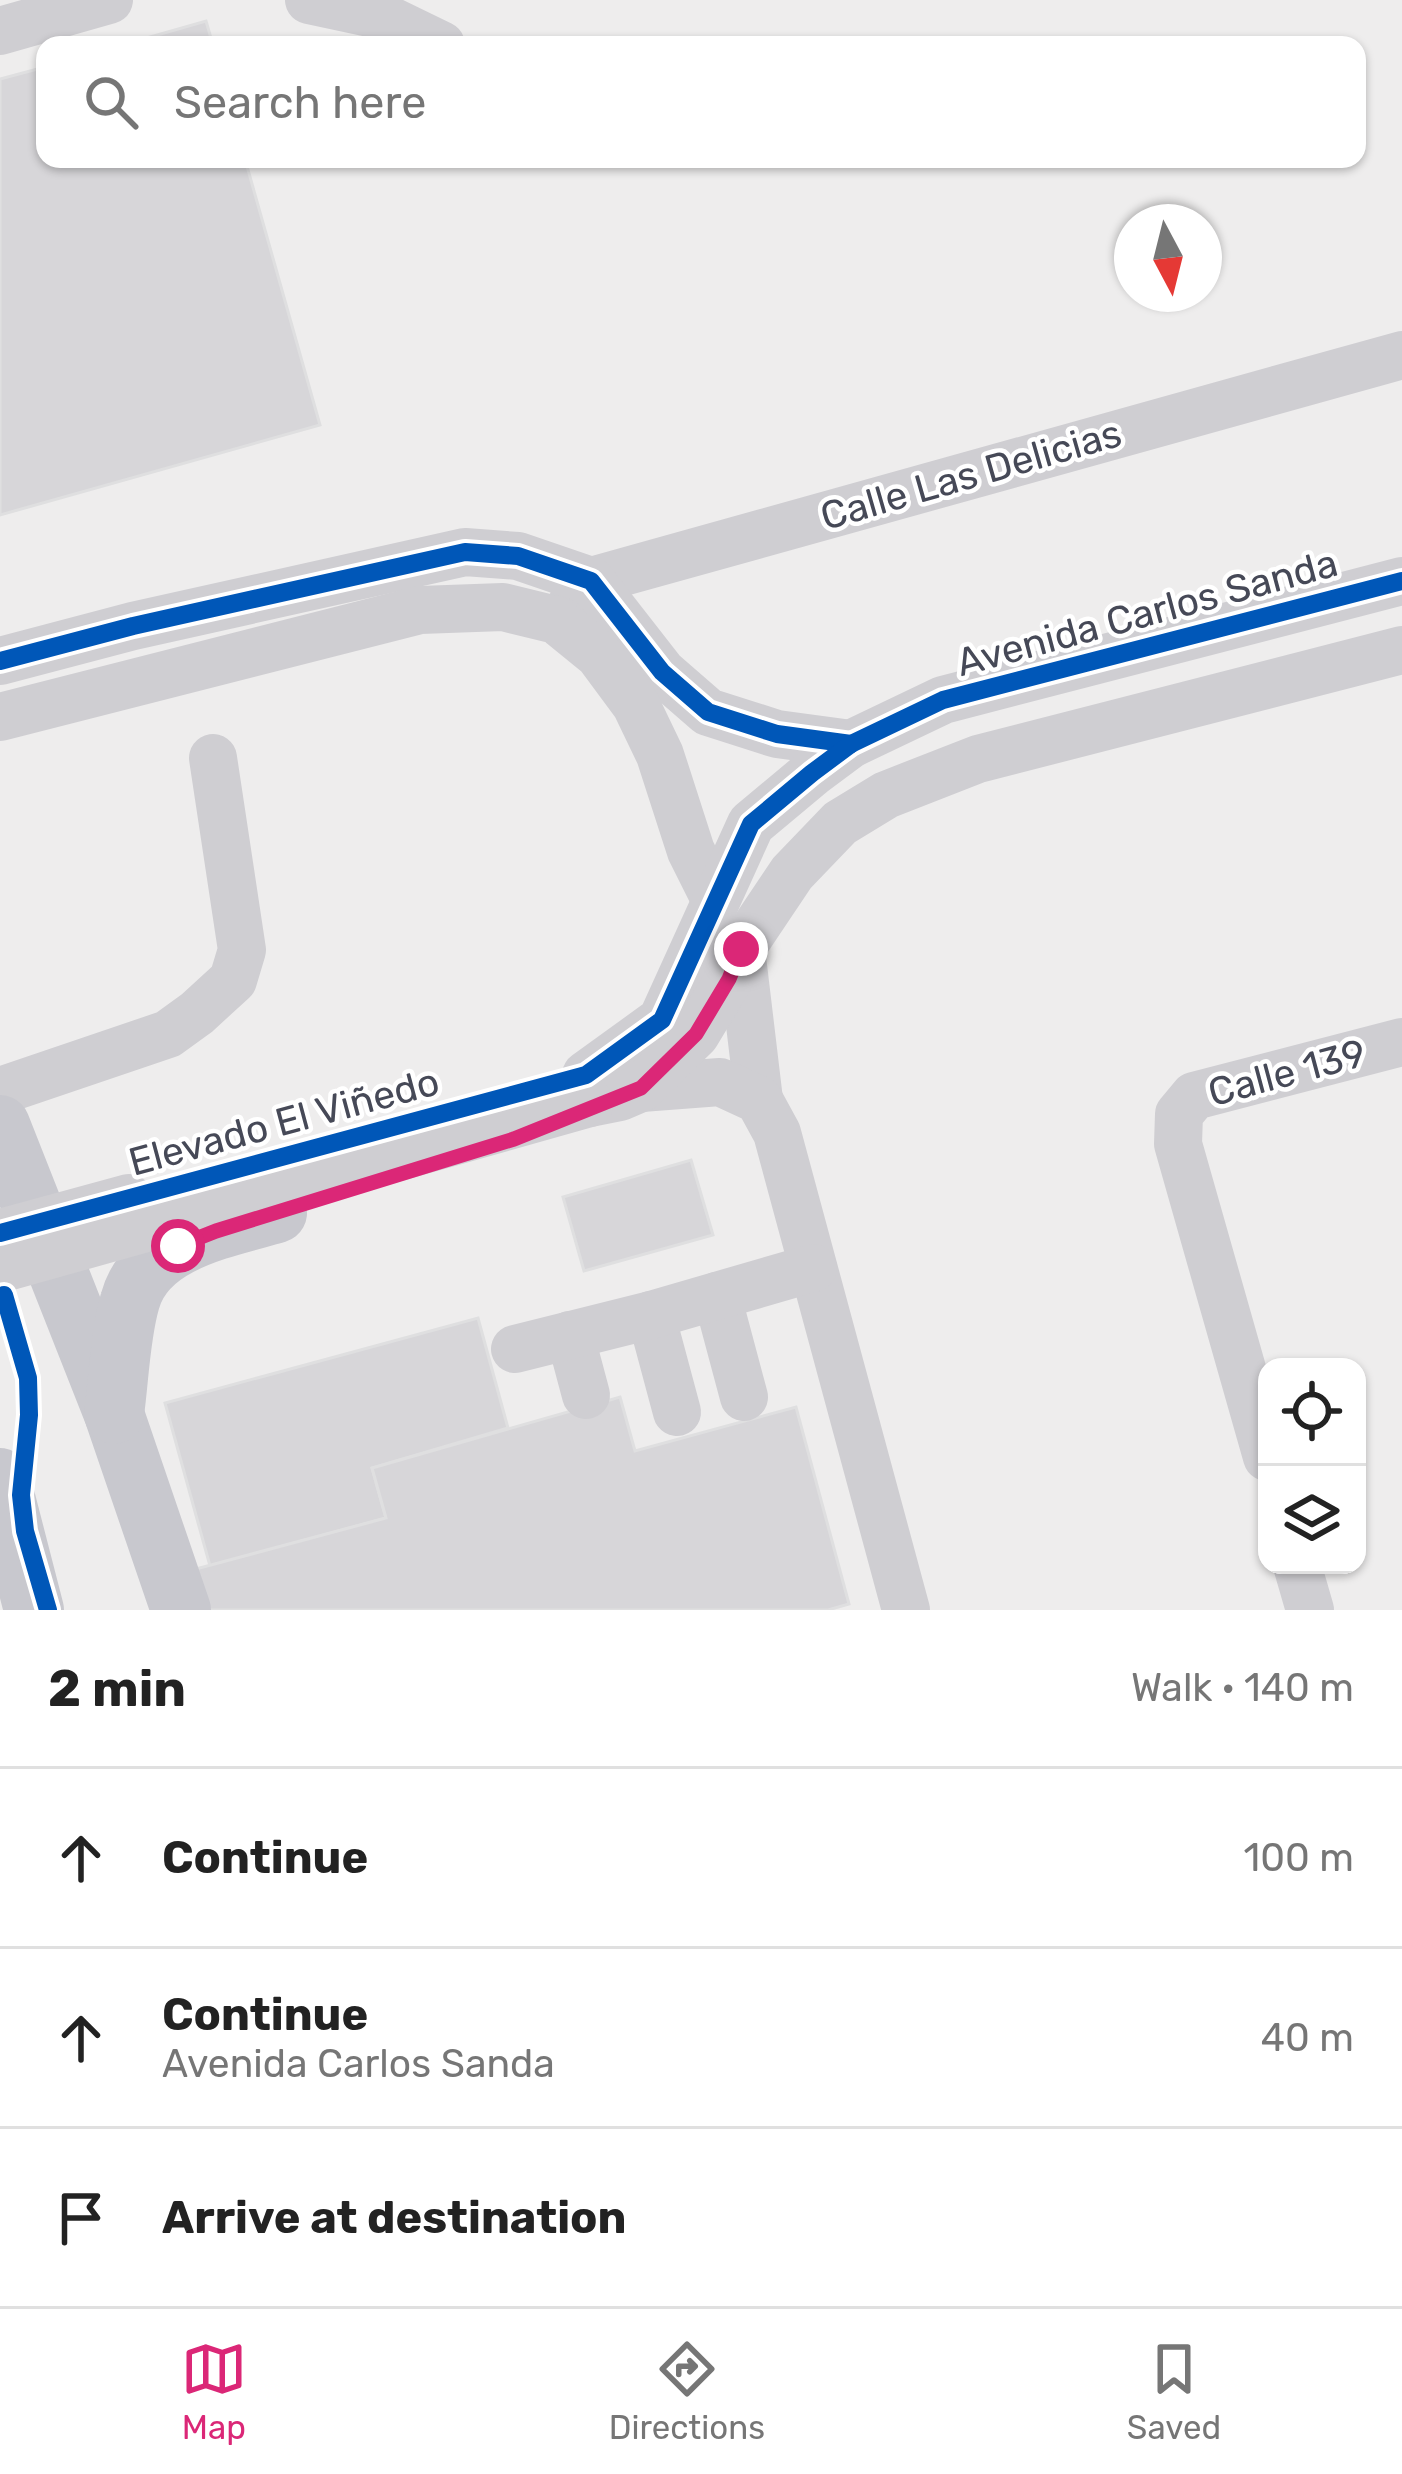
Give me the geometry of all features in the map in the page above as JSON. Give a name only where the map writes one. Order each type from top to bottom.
[{"type":"main road","points":[[115,1414],[130,1298],[148,1266],[178,1246],[514,1139],[609,1091]]},
{"type":"main road","points":[[0,1125],[115,1414],[181,1610]]},
{"type":"main road","points":[[0,1478],[34,1610]]},
{"type":"street","points":[[0,31],[109,0]]},
{"type":"street","points":[[309,0],[384,8],[426,36]]},
{"type":"street","name":"Calle Las Delicias","points":[[591,581],[1402,355]]},
{"type":"street","points":[[0,661],[133,626],[465,552],[518,556],[591,581],[662,672],[708,712],[777,734],[851,744]]},
{"type":"street","points":[[556,620],[591,581]]},
{"type":"street","name":"Avenida Carlos Sanda","points":[[609,1091],[662,1020],[751,824],[851,744],[943,700],[1402,581]]},
{"type":"street","points":[[0,716],[421,610],[503,607],[556,620],[599,655],[636,705],[660,755],[691,851],[715,898]]},
{"type":"street","points":[[609,1091],[696,1034],[741,949],[792,873],[840,823],[886,795],[978,759],[1402,650]]},
{"type":"street","points":[[0,1091],[168,1034],[233,980],[242,950],[213,758]]},
{"type":"street","points":[[741,949],[759,1100],[777,1133],[906,1610]]},
{"type":"street","name":"Calle 139","points":[[1258,1425],[1178,1144],[1180,1114],[1194,1096],[1402,1042]]},
{"type":"street","points":[[609,1091],[720,1082],[759,1100]]},
{"type":"street","name":"Elevado El Viñedo","points":[[0,1233],[609,1091]]},
{"type":"street","name":"Elevado El Viñedo","points":[[0,1269],[609,1091]]},
{"type":"street","points":[[515,1349],[813,1268]]},
{"type":"street","points":[[716,1296],[744,1397]]},
{"type":"street","points":[[651,1315],[677,1412]]},
{"type":"street","points":[[570,1336],[586,1395]]},
{"type":"street","points":[[1300,1574],[1310,1610]]},
{"type":"building","points":[[206,21],[210,36],[154,36]]},
{"type":"building","points":[[36,69],[36,168],[248,168],[320,425],[0,515],[0,79]]},
{"type":"building","points":[[691,1160],[713,1235],[584,1271],[563,1197]]},
{"type":"building","points":[[478,1318],[508,1428],[372,1468],[386,1518],[210,1566],[165,1403]]},
{"type":"building","points":[[620,1397],[635,1451],[796,1407],[849,1604],[828,1610],[203,1610],[192,1570],[386,1518],[372,1468]]},
{"type":"cycle path","points":[[0,661],[133,626],[465,552],[518,556],[591,581],[662,672],[708,712],[777,734],[851,744]]},
{"type":"cycle path","points":[[0,1233],[586,1075],[662,1020],[751,824],[851,744],[943,700],[1402,581]]},
{"type":"cycle path","points":[[4,1295],[28,1378],[21,1495],[25,1531],[48,1610]]},
{"type":"route","points":[[178,1246],[514,1139],[641,1088],[696,1034],[741,949]]}]
